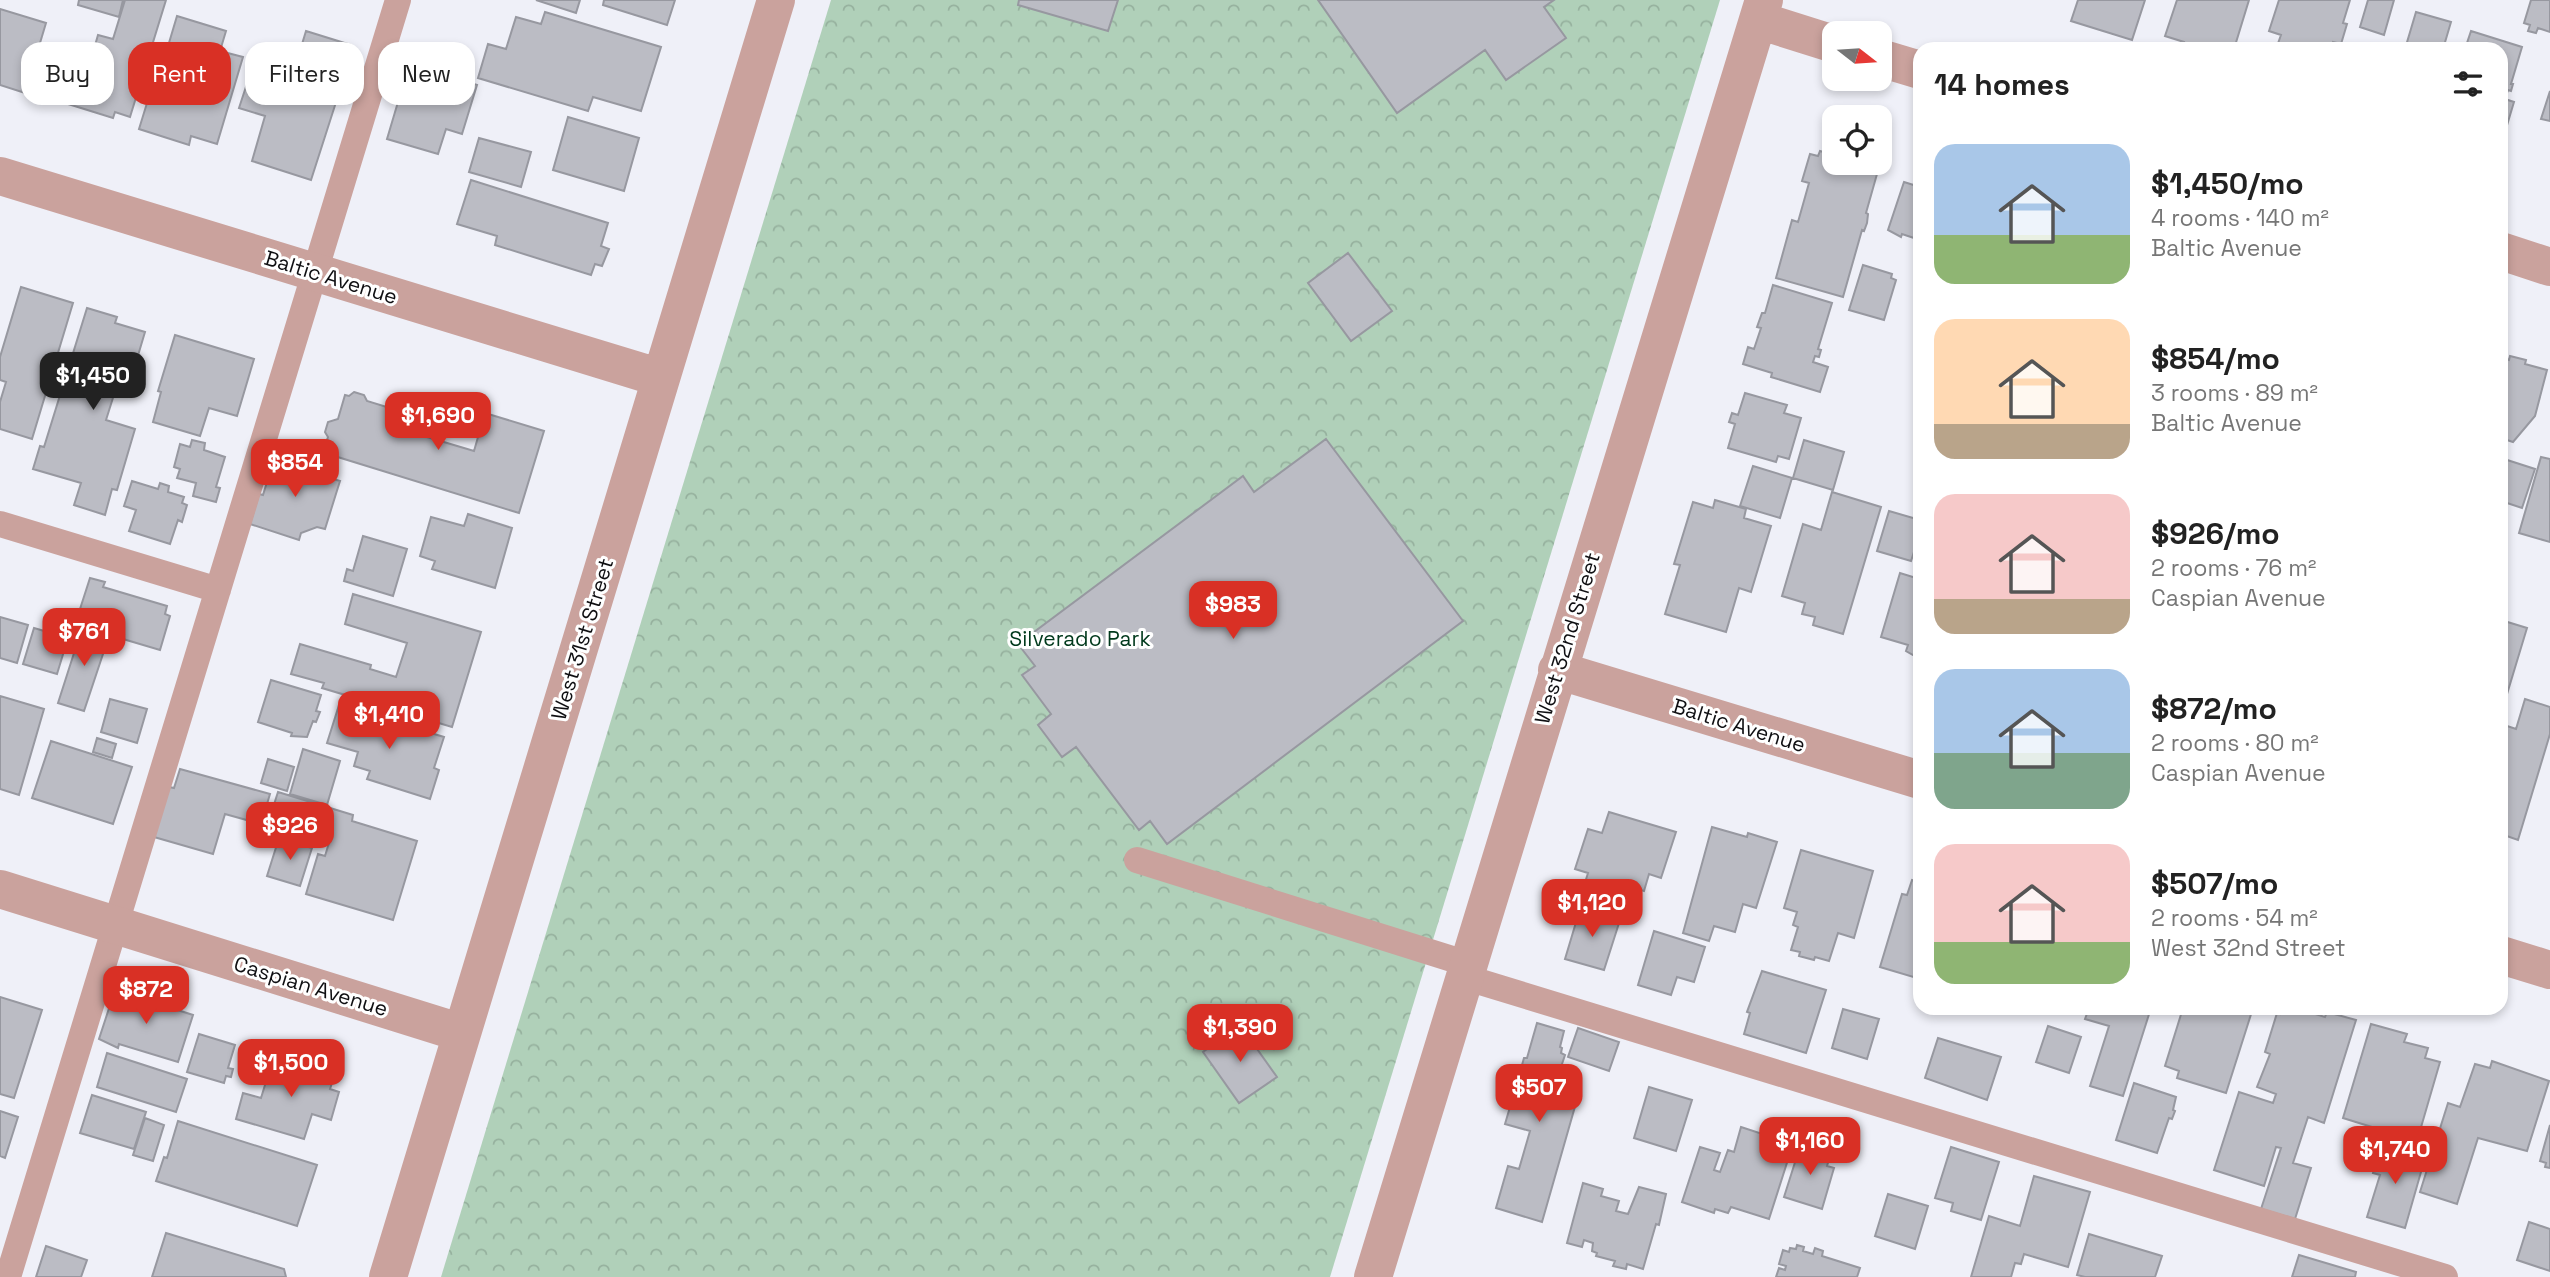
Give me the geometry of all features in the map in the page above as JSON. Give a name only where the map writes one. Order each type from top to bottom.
[{"type":"street","name":"West 31st Street","points":[[388,1277],[776,0]]},
{"type":"street","points":[[1761,10],[1822,38]]},
{"type":"street","name":"West 32nd Street","points":[[1373,1277],[1761,10]]},
{"type":"street","points":[[1892,62],[1913,68]]},
{"type":"street","name":"Baltic Avenue","points":[[0,176],[661,378]]},
{"type":"street","points":[[2508,253],[2550,267]]},
{"type":"street","name":"Baltic Avenue","points":[[1558,670],[1913,778]]},
{"type":"street","name":"Caspian Avenue","points":[[0,890],[462,1033]]},
{"type":"street","points":[[2508,957],[2550,970]]},
{"type":"lane","points":[[8,1277],[10,1231],[116,925],[398,0]]},
{"type":"lane","points":[[0,524],[218,590]]},
{"type":"lane","points":[[1137,860],[1466,970],[2445,1277]]},
{"type":"green space","name":"Silverado Park","points":[[831,0],[1720,0],[1330,1277],[441,1277]]},
{"type":"building","points":[[79,0],[123,0],[119,17],[78,5]]},
{"type":"building","points":[[125,0],[166,0],[153,42],[128,42],[128,105],[134,105],[130,117],[115,112],[113,118],[71,105],[114,105],[114,42],[96,42],[98,35],[113,39]]},
{"type":"building","points":[[536,0],[580,0],[576,13]]},
{"type":"building","points":[[604,0],[675,0],[667,25],[603,5]]},
{"type":"building","points":[[1019,0],[1118,0],[1108,31],[1018,5]]},
{"type":"building","points":[[1318,0],[1554,0],[1544,7],[1566,38],[1506,80],[1485,50],[1397,113]]},
{"type":"building","points":[[2078,0],[2145,0],[2132,40],[2071,21]]},
{"type":"building","points":[[2177,0],[2249,0],[2236,42],[2184,42],[2165,36]]},
{"type":"building","points":[[2279,0],[2350,0],[2343,23],[2347,24],[2342,42],[2278,42],[2281,35],[2269,31]]},
{"type":"building","points":[[2368,0],[2394,0],[2384,35],[2360,27]]},
{"type":"building","points":[[2531,0],[2550,0],[2550,32],[2538,28],[2536,33],[2528,31],[2530,25],[2524,23]]},
{"type":"building","points":[[0,9],[46,23],[40,42],[21,42],[21,92],[0,85]]},
{"type":"building","points":[[545,12],[661,47],[641,111],[593,97],[588,111],[478,78],[488,44],[506,49],[516,17],[541,24]]},
{"type":"building","points":[[2416,12],[2451,22],[2445,42],[2407,42]]},
{"type":"building","points":[[177,16],[226,31],[223,42],[169,42]]},
{"type":"building","points":[[306,31],[341,42],[303,42]]},
{"type":"building","points":[[2471,31],[2506,42],[2467,42]]},
{"type":"building","points":[[2508,43],[2522,47],[2511,91],[2508,90]]},
{"type":"building","points":[[231,54],[243,57],[231,97]]},
{"type":"building","points":[[245,90],[245,105],[335,105],[311,180],[252,161],[265,116],[239,108]]},
{"type":"building","points":[[2550,91],[2550,121],[2541,119]]},
{"type":"building","points":[[2508,100],[2514,102],[2508,122]]},
{"type":"building","points":[[146,105],[229,105],[217,144],[191,136],[189,145],[139,129]]},
{"type":"building","points":[[397,105],[471,105],[462,134],[446,129],[438,154],[387,139]]},
{"type":"building","points":[[568,117],[639,138],[624,191],[553,170]]},
{"type":"building","points":[[479,138],[531,152],[521,187],[469,172]]},
{"type":"building","points":[[1822,152],[1822,175],[1877,175],[1866,213],[1867,223],[1864,231],[1862,230],[1843,297],[1776,278],[1792,220],[1798,222],[1809,183],[1802,181],[1810,154],[1818,156]]},
{"type":"building","points":[[471,180],[608,223],[601,246],[609,249],[602,266],[595,264],[591,275],[495,245],[497,236],[457,224]]},
{"type":"building","points":[[1904,182],[1913,185],[1913,238],[1902,234],[1901,237],[1888,230]]},
{"type":"building","points":[[1348,253],[1392,311],[1351,341],[1308,283]]},
{"type":"building","points":[[1863,265],[1892,274],[1891,278],[1896,280],[1884,320],[1849,310]]},
{"type":"building","points":[[1773,285],[1832,303],[1818,349],[1821,350],[1819,357],[1815,356],[1813,362],[1828,367],[1820,392],[1771,377],[1772,373],[1743,364],[1748,347],[1754,349],[1761,328],[1757,327],[1762,313],[1765,313]]},
{"type":"building","points":[[21,287],[73,303],[32,439],[0,429],[0,402],[6,382],[0,380],[0,357]]},
{"type":"building","points":[[87,308],[117,317],[115,323],[145,332],[128,389],[117,385],[106,420],[135,429],[117,490],[112,489],[105,515],[74,505],[81,483],[33,469],[40,446],[44,447]]},
{"type":"building","points":[[175,335],[254,359],[237,416],[209,408],[200,436],[153,422],[161,392],[158,391]]},
{"type":"building","points":[[2510,356],[2526,360],[2525,364],[2547,370],[2535,416],[2513,442],[2508,440]]},
{"type":"building","points":[[354,392],[364,395],[367,401],[432,421],[427,437],[474,451],[485,413],[544,431],[519,513],[328,454],[332,442],[327,440],[325,432],[328,422],[338,419],[345,395],[349,396]]},
{"type":"building","points":[[1745,393],[1787,405],[1784,413],[1801,418],[1789,459],[1778,456],[1776,462],[1728,448],[1735,424],[1729,422],[1732,413],[1738,415]]},
{"type":"building","points":[[1326,439],[1463,621],[1167,844],[1150,821],[1139,830],[1076,747],[1062,757],[1038,725],[1051,714],[1022,675],[1035,666],[1018,644],[1243,476],[1254,492]]},
{"type":"building","points":[[192,440],[205,443],[204,450],[225,457],[216,487],[220,488],[216,502],[193,496],[196,483],[177,478],[180,469],[174,467],[180,444],[190,447]]},
{"type":"building","points":[[1804,440],[1844,452],[1833,490],[1793,478]]},
{"type":"building","points":[[275,456],[321,470],[319,475],[340,481],[325,529],[317,527],[301,533],[299,540],[250,524],[259,494],[263,495]]},
{"type":"building","points":[[2541,457],[2550,459],[2550,542],[2519,533]]},
{"type":"building","points":[[2508,460],[2535,469],[2522,508],[2508,503]]},
{"type":"building","points":[[1753,466],[1792,478],[1780,518],[1740,506]]},
{"type":"building","points":[[132,481],[158,489],[160,483],[169,486],[168,492],[184,497],[182,503],[187,505],[182,522],[178,520],[170,544],[129,531],[136,510],[124,506]]},
{"type":"building","points":[[1832,492],[1881,507],[1843,634],[1813,625],[1815,617],[1802,614],[1805,603],[1782,596],[1803,524],[1821,530]]},
{"type":"building","points":[[1715,500],[1746,509],[1744,518],[1771,526],[1751,592],[1739,588],[1726,632],[1665,614],[1680,565],[1674,564],[1693,502],[1713,508]]},
{"type":"building","points":[[1889,511],[1913,518],[1911,561],[1877,551]]},
{"type":"building","points":[[468,514],[512,528],[495,588],[432,569],[435,561],[420,556],[431,517],[464,526]]},
{"type":"building","points":[[363,536],[407,549],[393,596],[344,581],[347,569],[353,571]]},
{"type":"building","points":[[1900,573],[1913,577],[1913,655],[1906,651],[1908,645],[1881,637]]},
{"type":"building","points":[[90,578],[105,582],[103,587],[167,606],[165,614],[170,616],[160,650],[123,639],[124,635],[113,632],[117,620],[80,609]]},
{"type":"building","points":[[353,594],[481,632],[452,727],[322,688],[324,683],[291,674],[300,644],[371,665],[370,669],[396,677],[407,643],[345,624]]},
{"type":"building","points":[[0,617],[28,625],[17,663],[0,658]]},
{"type":"building","points":[[2508,622],[2527,628],[2508,691]]},
{"type":"building","points":[[83,625],[110,633],[84,711],[58,703]]},
{"type":"building","points":[[34,628],[68,638],[57,674],[23,664]]},
{"type":"building","points":[[271,680],[321,695],[316,711],[320,712],[307,737],[291,736],[292,733],[258,722]]},
{"type":"building","points":[[0,696],[44,709],[19,795],[0,789]]},
{"type":"building","points":[[110,699],[147,709],[137,743],[101,732]]},
{"type":"building","points":[[2525,699],[2550,707],[2550,734],[2518,840],[2508,836],[2508,726],[2516,729]]},
{"type":"building","points":[[339,705],[371,715],[367,726],[374,728],[378,717],[444,737],[434,768],[439,770],[430,799],[367,779],[370,771],[354,766],[358,752],[327,743]]},
{"type":"building","points":[[97,738],[116,744],[112,758],[93,752]]},
{"type":"building","points":[[51,741],[132,767],[113,824],[32,798]]},
{"type":"building","points":[[303,749],[340,761],[327,805],[290,794]]},
{"type":"building","points":[[268,759],[294,767],[287,791],[261,783]]},
{"type":"building","points":[[180,769],[270,794],[261,824],[225,814],[213,854],[154,837],[169,787],[174,788]]},
{"type":"building","points":[[278,792],[353,815],[352,821],[417,841],[393,920],[306,894],[318,854],[325,856],[332,833],[270,817]]},
{"type":"building","points":[[1609,812],[1676,832],[1661,878],[1649,874],[1636,905],[1583,889],[1588,873],[1575,869],[1588,829],[1602,833]]},
{"type":"building","points":[[1712,827],[1747,837],[1748,833],[1777,842],[1756,908],[1743,904],[1735,932],[1714,926],[1709,941],[1683,933]]},
{"type":"building","points":[[279,838],[312,848],[300,886],[267,876]]},
{"type":"building","points":[[1801,850],[1873,871],[1854,938],[1838,933],[1829,961],[1799,956],[1800,952],[1791,950],[1798,927],[1793,925],[1797,912],[1784,908]]},
{"type":"building","points":[[1912,880],[1913,977],[1880,967],[1902,894],[1907,895]]},
{"type":"building","points":[[1580,909],[1620,920],[1604,970],[1565,959]]},
{"type":"building","points":[[1654,931],[1705,947],[1694,982],[1677,977],[1671,995],[1638,985]]},
{"type":"building","points":[[1762,971],[1826,990],[1806,1053],[1744,1034],[1750,1013],[1747,1012]]},
{"type":"building","points":[[115,990],[193,1015],[178,1062],[119,1044],[118,1048],[99,1039]]},
{"type":"building","points":[[0,997],[42,1010],[14,1098],[0,1094]]},
{"type":"building","points":[[1843,1009],[1879,1019],[1867,1059],[1832,1048]]},
{"type":"building","points":[[2086,1015],[2149,1015],[2123,1096],[2090,1086],[2109,1026],[2085,1019]]},
{"type":"building","points":[[2181,1015],[2251,1015],[2226,1093],[2177,1078],[2179,1071],[2165,1066]]},
{"type":"building","points":[[2276,1015],[2338,1015],[2356,1020],[2324,1123],[2308,1117],[2293,1163],[2311,1168],[2295,1219],[2261,1209],[2281,1148],[2276,1147],[2264,1186],[2214,1170],[2239,1092],[2273,1103],[2276,1094],[2257,1087],[2270,1054],[2265,1052]]},
{"type":"building","points":[[1537,1023],[1564,1031],[1560,1047],[1561,1053],[1565,1055],[1561,1067],[1579,1073],[1575,1087],[1580,1089],[1542,1222],[1496,1208],[1508,1166],[1519,1169],[1530,1131],[1505,1124],[1510,1107],[1505,1106],[1511,1084],[1516,1086],[1524,1058],[1527,1058]]},
{"type":"building","points":[[2371,1024],[2407,1034],[2404,1042],[2428,1048],[2425,1058],[2440,1062],[2417,1141],[2343,1118]]},
{"type":"building","points":[[1240,1025],[1277,1077],[1239,1103],[1203,1052]]},
{"type":"building","points":[[2048,1026],[2081,1037],[2069,1073],[2036,1062]]},
{"type":"building","points":[[1578,1028],[1619,1042],[1609,1071],[1568,1057]]},
{"type":"building","points":[[199,1034],[235,1045],[228,1068],[233,1069],[231,1077],[226,1076],[224,1083],[187,1072]]},
{"type":"building","points":[[1938,1038],[2001,1057],[1987,1100],[1925,1078]]},
{"type":"building","points":[[107,1053],[187,1079],[176,1112],[97,1087]]},
{"type":"building","points":[[273,1059],[307,1068],[308,1062],[336,1071],[330,1089],[339,1092],[331,1120],[312,1114],[304,1139],[236,1119],[243,1093],[261,1098]]},
{"type":"building","points":[[2492,1061],[2549,1081],[2527,1151],[2478,1138],[2457,1204],[2420,1192],[2448,1103],[2460,1107],[2475,1064],[2490,1068]]},
{"type":"building","points":[[2134,1083],[2176,1097],[2175,1111],[2172,1119],[2169,1118],[2157,1153],[2116,1140]]},
{"type":"building","points":[[1649,1087],[1692,1100],[1676,1151],[1634,1138]]},
{"type":"building","points":[[92,1095],[146,1112],[134,1149],[80,1133]]},
{"type":"building","points":[[0,1111],[18,1117],[5,1158],[0,1156]]},
{"type":"building","points":[[145,1118],[164,1125],[153,1161],[133,1155]]},
{"type":"building","points":[[178,1121],[317,1165],[297,1226],[156,1181],[164,1157],[167,1158]]},
{"type":"building","points":[[2550,1125],[2550,1168],[2540,1161]]},
{"type":"building","points":[[1741,1127],[1793,1144],[1769,1219],[1731,1207],[1728,1213],[1715,1209],[1714,1213],[1682,1202],[1700,1147],[1720,1153],[1714,1170],[1720,1172],[1728,1150],[1734,1152]]},
{"type":"building","points":[[1804,1144],[1831,1153],[1827,1166],[1834,1168],[1822,1209],[1784,1197],[1797,1156],[1800,1157]]},
{"type":"building","points":[[2382,1144],[2425,1158],[2405,1228],[2367,1217],[2380,1175],[2373,1173]]},
{"type":"building","points":[[1951,1147],[1999,1162],[1981,1220],[1951,1211],[1953,1203],[1935,1198]]},
{"type":"building","points":[[2034,1176],[2090,1192],[2068,1267],[2024,1254],[2021,1264],[2015,1263],[2011,1277],[1971,1277],[1989,1216],[2020,1226]]},
{"type":"building","points":[[1583,1183],[1603,1189],[1601,1196],[1619,1201],[1616,1211],[1628,1214],[1639,1187],[1666,1194],[1659,1225],[1656,1224],[1643,1269],[1627,1264],[1626,1269],[1613,1266],[1615,1261],[1596,1256],[1597,1253],[1592,1251],[1593,1243],[1584,1240],[1582,1247],[1567,1243]]},
{"type":"building","points":[[1888,1194],[1928,1206],[1915,1249],[1875,1236]]},
{"type":"building","points":[[2529,1222],[2550,1229],[2550,1271],[2517,1260]]},
{"type":"building","points":[[166,1233],[284,1269],[286,1277],[152,1277]]},
{"type":"building","points":[[2089,1234],[2162,1256],[2155,1277],[2077,1275]]},
{"type":"building","points":[[1797,1245],[1804,1247],[1803,1251],[1813,1254],[1815,1248],[1823,1251],[1822,1256],[1860,1268],[1857,1277],[1776,1277],[1779,1268],[1785,1270],[1786,1266],[1779,1264],[1783,1250],[1789,1252],[1790,1248],[1796,1249]]},
{"type":"building","points":[[46,1246],[87,1260],[81,1277],[36,1277]]},
{"type":"building","points":[[2299,1255],[2356,1272],[2355,1277],[2292,1277]]}]
